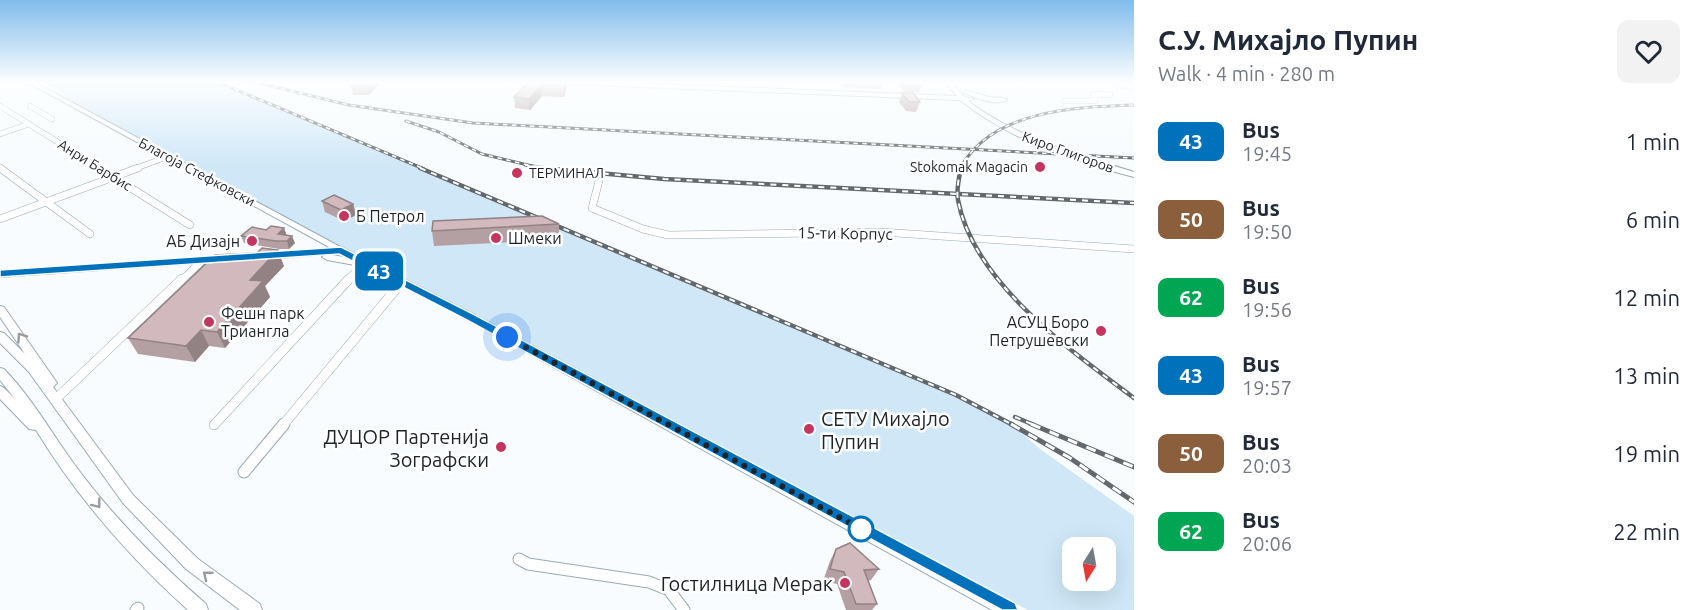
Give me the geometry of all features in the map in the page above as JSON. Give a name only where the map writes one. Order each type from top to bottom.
[{"type":"street","name":"Анри Барбис","points":[[7,110],[190,225]]},
{"type":"street","points":[[37,110],[52,119]]},
{"type":"street","name":"Благоја Стефковски","points":[[83,110],[401,283],[469,316],[1009,610]]},
{"type":"street","name":"Киро Глигоров","points":[[981,110],[1024,136],[1134,175]]},
{"type":"street","name":"Киро Глигоров","points":[[982,110],[1031,134],[1134,171]]},
{"type":"street","points":[[0,134],[43,114]]},
{"type":"street","points":[[0,219],[169,156]]},
{"type":"street","points":[[0,168],[90,234]]},
{"type":"street","name":"15-ти Корпус","points":[[600,177],[592,208],[656,234],[881,232],[1134,249]]},
{"type":"street","points":[[300,254],[315,244],[312,234]]},
{"type":"street","points":[[253,258],[341,250]]},
{"type":"street","points":[[327,257],[334,256],[341,250]]},
{"type":"street","points":[[286,256],[327,257],[364,263]]},
{"type":"street","points":[[0,274],[239,258]]},
{"type":"street","points":[[59,396],[202,261]]},
{"type":"street","points":[[214,425],[364,263]]},
{"type":"street","points":[[244,472],[401,283]]},
{"type":"street","points":[[0,309],[37,360],[85,440]]},
{"type":"street","points":[[0,336],[33,369],[128,499],[192,564],[254,610]]},
{"type":"street","points":[[0,372],[15,387],[61,458]]},
{"type":"street","points":[[0,391],[30,420],[119,532],[200,610]]},
{"type":"street","points":[[519,559],[528,564],[649,582],[669,590],[684,610]]},
{"type":"shaded area","points":[[83,110],[285,110],[956,395],[1004,418],[1040,449],[1134,516],[1134,610],[1028,610]]},
{"type":"building","points":[[334,195],[353,204],[341,210],[322,201]]},
{"type":"building","points":[[542,216],[559,224],[432,231],[433,221]]},
{"type":"building","points":[[271,226],[284,228],[278,234],[292,236],[287,241],[276,241],[241,236],[252,227],[266,230]]},
{"type":"building","points":[[262,248],[278,250],[250,280],[263,281],[217,332],[201,330],[186,346],[128,338],[215,255],[257,253]]},
{"type":"building","points":[[850,543],[879,569],[864,570],[877,604],[856,604],[844,572],[830,569],[836,549]]},
{"type":"railway","points":[[285,110],[424,169]]},
{"type":"railway","points":[[387,110],[473,123],[974,150]]},
{"type":"railway","points":[[974,150],[992,134],[1013,123],[1065,110]]},
{"type":"railway","points":[[406,121],[439,132],[482,154],[532,166]]},
{"type":"railway","points":[[960,169],[974,150]]},
{"type":"railway","points":[[974,150],[1134,158]]},
{"type":"railway","points":[[525,165],[532,166]]},
{"type":"railway","points":[[532,166],[554,169]]},
{"type":"railway","points":[[420,168],[956,395],[1013,425]]},
{"type":"railway","points":[[543,168],[554,169]]},
{"type":"railway","points":[[958,194],[961,168]]},
{"type":"railway","points":[[554,169],[664,179],[958,194]]},
{"type":"railway","points":[[958,194],[1134,203]]},
{"type":"railway","points":[[958,194],[967,230],[983,259],[1004,286],[1055,336],[1134,398]]},
{"type":"railway","points":[[1015,417],[1034,425]]},
{"type":"railway","points":[[1011,424],[1070,458],[1134,502]]},
{"type":"railway","points":[[1031,424],[1134,467]]},
{"type":"bus line","name":"43","points":[[0,274],[286,256],[341,250],[401,283],[469,316],[1009,610]]},
{"type":"place","name":"Stokomak Magacin","points":[[1040,167]]},
{"type":"place","name":"ТЕРМИНАЛ","points":[[517,173]]},
{"type":"place","name":"Б Петрол","points":[[344,216]]},
{"type":"place","name":"Шмеки","points":[[496,238]]},
{"type":"place","name":"АБ Дизајн","points":[[252,241]]},
{"type":"place","name":"Фешн парк Триангла","points":[[209,322]]},
{"type":"place","name":"АСУЦ Боро Петрушевски","points":[[1101,331]]},
{"type":"place","name":"СЕТУ Михајло Пупин","points":[[809,429]]},
{"type":"place","name":"ДУЦОР Партенија Зографски","points":[[501,447]]},
{"type":"place","name":"Гостилница Мерак","points":[[845,583]]},
{"type":"route","points":[[507,337],[861,529]]}]
